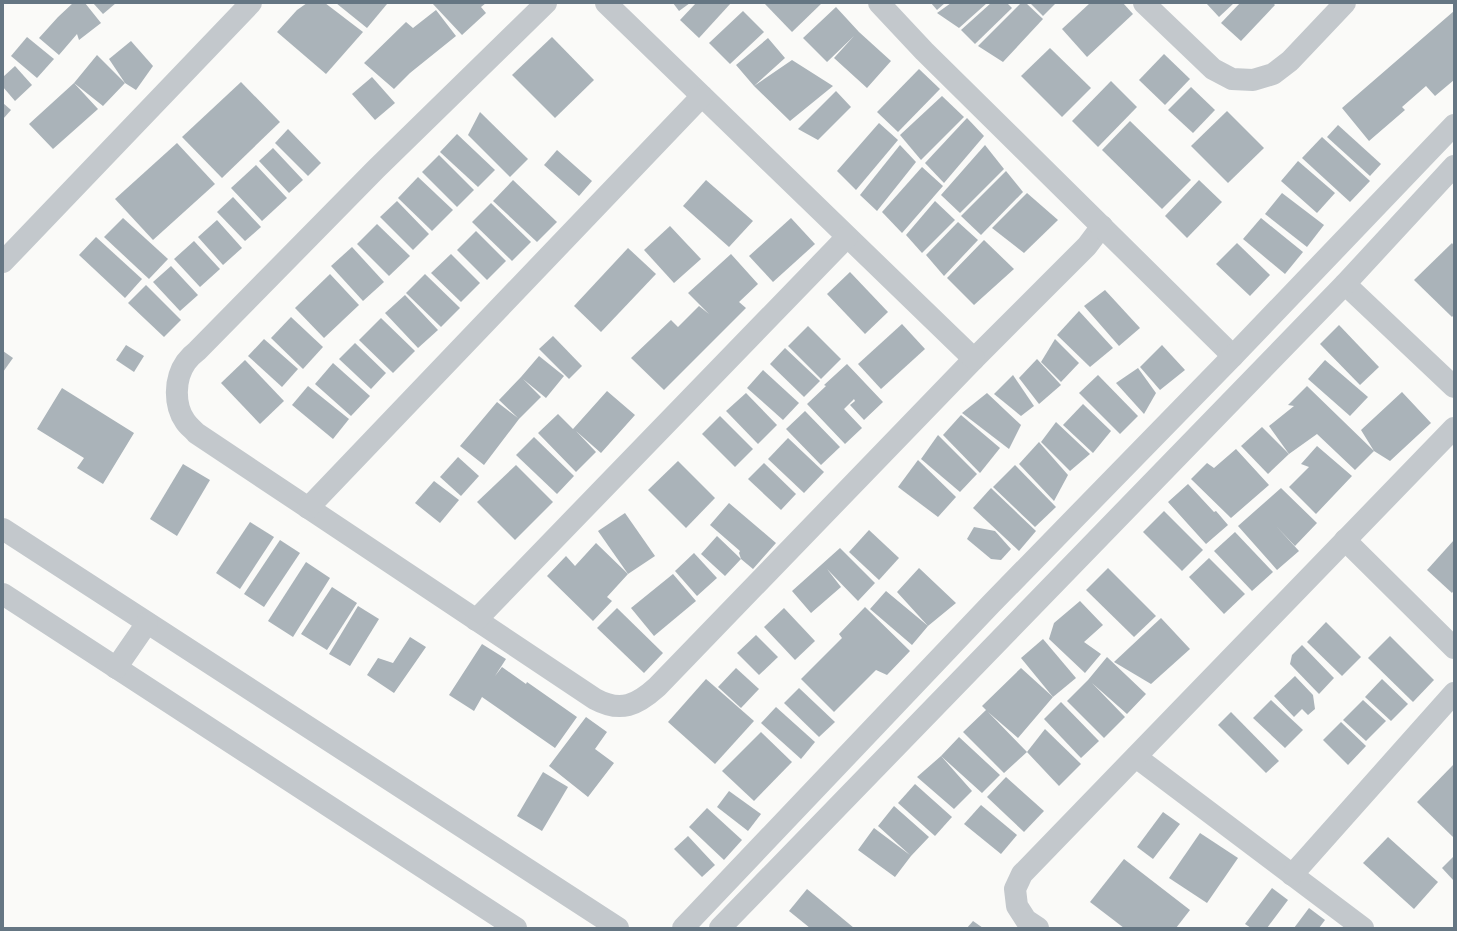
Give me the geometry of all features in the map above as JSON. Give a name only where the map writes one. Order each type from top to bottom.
[{"type":"street","points":[[3,262],[251,3]]},
{"type":"street","points":[[546,3],[354,192],[186,362],[179,376],[177,392],[179,407],[186,422],[196,433],[606,705],[619,707],[634,704],[657,687],[974,359],[1087,246],[1102,226]]},
{"type":"street","points":[[606,3],[974,359]]},
{"type":"street","points":[[879,3],[924,51],[1234,356]]},
{"type":"street","points":[[1144,3],[1213,69],[1232,79],[1253,80],[1273,74],[1290,61],[1345,3]]},
{"type":"street","points":[[308,508],[702,96]]},
{"type":"street","points":[[683,928],[990,604],[1234,356],[1454,125]]},
{"type":"street","points":[[720,928],[1344,284],[1454,166]]},
{"type":"street","points":[[476,620],[847,237]]},
{"type":"street","points":[[1344,284],[1454,387]]},
{"type":"street","points":[[1038,928],[1026,920],[1017,906],[1015,889],[1022,874],[1454,428]]},
{"type":"street","points":[[3,529],[618,928]]},
{"type":"street","points":[[1345,540],[1454,648]]},
{"type":"street","points":[[3,594],[516,928]]},
{"type":"street","points":[[116,668],[148,623]]},
{"type":"street","points":[[1292,875],[1454,693]]},
{"type":"street","points":[[1136,757],[1364,928]]},
{"type":"building","points":[[73,3],[85,3],[101,23],[79,40],[77,34],[59,55],[39,38]]},
{"type":"building","points":[[93,3],[116,3],[103,14]]},
{"type":"building","points":[[307,3],[325,3],[363,32],[326,74],[277,32],[297,10]]},
{"type":"building","points":[[336,3],[386,3],[387,4],[367,28]]},
{"type":"building","points":[[432,3],[486,3],[481,7],[486,13],[462,35]]},
{"type":"building","points":[[673,3],[690,3],[679,11]]},
{"type":"building","points":[[696,3],[731,3],[699,38],[680,20]]},
{"type":"building","points":[[764,3],[822,3],[792,32]]},
{"type":"building","points":[[931,3],[945,3],[937,10]]},
{"type":"building","points":[[951,3],[987,3],[959,28],[937,13]]},
{"type":"building","points":[[991,3],[1007,3],[1012,8],[975,44],[961,30]]},
{"type":"building","points":[[1021,3],[1026,3],[1043,19],[1003,62],[978,46]]},
{"type":"building","points":[[1030,3],[1056,3],[1043,16]]},
{"type":"building","points":[[1090,3],[1123,3],[1133,14],[1087,57],[1062,29]]},
{"type":"building","points":[[1206,3],[1234,3],[1219,17]]},
{"type":"building","points":[[1240,3],[1273,3],[1275,5],[1241,41],[1221,23]]},
{"type":"building","points":[[836,7],[859,32],[891,61],[867,88],[834,58],[854,36],[827,62],[803,38]]},
{"type":"building","points":[[436,10],[456,36],[410,73],[394,89],[364,63],[406,22],[413,28]]},
{"type":"building","points":[[743,11],[764,32],[730,64],[709,43]]},
{"type":"building","points":[[1454,11],[1454,80],[1435,96],[1426,86],[1402,107],[1405,110],[1369,141],[1342,108]]},
{"type":"building","points":[[27,37],[54,59],[37,78],[11,56]]},
{"type":"building","points":[[552,37],[594,80],[555,118],[512,75]]},
{"type":"building","points":[[768,38],[785,58],[754,86],[736,65]]},
{"type":"building","points":[[131,41],[153,66],[136,90],[125,83],[109,59]]},
{"type":"building","points":[[1050,48],[1091,88],[1062,117],[1021,76]]},
{"type":"building","points":[[1164,54],[1190,79],[1165,105],[1139,80]]},
{"type":"building","points":[[97,55],[125,83],[103,106],[74,83]]},
{"type":"building","points":[[792,60],[833,86],[790,121],[754,86]]},
{"type":"building","points":[[15,66],[32,85],[15,101],[3,87],[3,77]]},
{"type":"building","points":[[919,69],[940,89],[898,132],[877,112]]},
{"type":"building","points":[[372,77],[395,103],[375,120],[352,94]]},
{"type":"building","points":[[1111,81],[1137,107],[1098,147],[1072,121]]},
{"type":"building","points":[[241,82],[280,122],[222,178],[182,137]]},
{"type":"building","points":[[74,83],[98,109],[53,149],[29,124]]},
{"type":"building","points":[[1191,87],[1215,110],[1193,133],[1168,110]]},
{"type":"building","points":[[836,91],[851,107],[818,140],[798,129]]},
{"type":"building","points":[[942,96],[964,117],[921,160],[900,135]]},
{"type":"building","points":[[3,103],[11,110],[3,119]]},
{"type":"building","points":[[1227,111],[1264,148],[1228,183],[1191,146]]},
{"type":"building","points":[[480,112],[528,159],[510,177],[468,135]]},
{"type":"building","points":[[967,118],[984,136],[944,183],[925,163]]},
{"type":"building","points":[[1130,121],[1191,180],[1162,209],[1102,150]]},
{"type":"building","points":[[879,123],[898,140],[856,190],[837,171]]},
{"type":"building","points":[[1338,125],[1381,164],[1370,176],[1327,137]]},
{"type":"building","points":[[288,129],[321,163],[308,176],[275,143]]},
{"type":"building","points":[[457,134],[495,170],[478,187],[440,152]]},
{"type":"building","points":[[1322,137],[1370,181],[1350,202],[1302,158]]},
{"type":"building","points":[[177,143],[215,184],[153,240],[115,199]]},
{"type":"building","points":[[900,145],[916,162],[877,211],[860,195]]},
{"type":"building","points":[[985,145],[1004,169],[960,213],[941,195]]},
{"type":"building","points":[[273,148],[303,180],[289,193],[259,161]]},
{"type":"building","points":[[557,150],[592,181],[579,196],[544,165]]},
{"type":"building","points":[[439,155],[474,190],[457,207],[422,172]]},
{"type":"building","points":[[1298,161],[1335,193],[1317,213],[1281,181]]},
{"type":"building","points":[[256,165],[287,198],[262,221],[231,188]]},
{"type":"building","points":[[922,167],[943,186],[902,233],[882,212]]},
{"type":"building","points":[[1006,171],[1023,192],[981,235],[961,216]]},
{"type":"building","points":[[418,177],[453,210],[432,231],[398,198]]},
{"type":"building","points":[[513,180],[557,222],[537,242],[493,201]]},
{"type":"building","points":[[706,180],[753,221],[729,247],[683,206]]},
{"type":"building","points":[[1199,180],[1222,202],[1187,238],[1165,216]]},
{"type":"building","points":[[1027,193],[1058,220],[1024,253],[992,228]]},
{"type":"building","points":[[1282,193],[1324,225],[1307,247],[1265,214]]},
{"type":"building","points":[[233,197],[261,227],[245,241],[217,212]]},
{"type":"building","points":[[397,201],[429,234],[413,250],[380,217]]},
{"type":"building","points":[[935,201],[955,220],[922,253],[906,235]]},
{"type":"building","points":[[491,203],[531,242],[512,261],[472,222]]},
{"type":"building","points":[[123,218],[168,259],[149,279],[104,237]]},
{"type":"building","points":[[791,218],[815,244],[773,282],[749,256]]},
{"type":"building","points":[[1261,218],[1303,252],[1285,274],[1243,239]]},
{"type":"building","points":[[217,220],[242,248],[223,265],[198,237]]},
{"type":"building","points":[[958,222],[978,240],[944,276],[926,255]]},
{"type":"building","points":[[377,224],[410,256],[389,276],[357,244]]},
{"type":"building","points":[[670,226],[701,259],[674,283],[644,250]]},
{"type":"building","points":[[476,231],[506,261],[487,280],[457,250]]},
{"type":"building","points":[[96,237],[142,279],[125,298],[79,255]]},
{"type":"building","points":[[984,240],[1014,269],[974,305],[947,278]]},
{"type":"building","points":[[194,241],[220,269],[200,287],[174,259]]},
{"type":"building","points":[[1237,243],[1270,275],[1250,296],[1216,264]]},
{"type":"building","points":[[1452,243],[1454,246],[1454,315],[1452,317],[1414,280]]},
{"type":"building","points":[[352,247],[384,282],[363,301],[331,266]]},
{"type":"building","points":[[628,248],[656,274],[601,332],[574,306]]},
{"type":"building","points":[[451,254],[480,283],[461,302],[431,273]]},
{"type":"building","points":[[731,254],[758,284],[739,302],[746,308],[664,390],[631,358],[671,320],[678,327],[699,306],[709,314],[688,293]]},
{"type":"building","points":[[171,266],[198,295],[180,311],[153,282]]},
{"type":"building","points":[[850,272],[888,312],[865,334],[827,294]]},
{"type":"building","points":[[330,274],[359,305],[324,338],[295,308]]},
{"type":"building","points":[[425,274],[460,308],[441,327],[406,293]]},
{"type":"building","points":[[146,285],[181,320],[164,337],[128,303]]},
{"type":"building","points":[[1105,290],[1140,328],[1119,346],[1084,306]]},
{"type":"building","points":[[405,295],[438,330],[418,348],[385,313]]},
{"type":"building","points":[[1079,311],[1113,348],[1090,367],[1057,335]]},
{"type":"building","points":[[291,317],[323,347],[303,369],[271,338]]},
{"type":"building","points":[[381,318],[415,351],[393,373],[359,340]]},
{"type":"building","points":[[902,324],[925,349],[881,389],[858,364]]},
{"type":"building","points":[[1339,325],[1379,367],[1360,385],[1320,344]]},
{"type":"building","points":[[808,326],[841,359],[821,379],[788,346]]},
{"type":"building","points":[[553,336],[582,366],[569,379],[539,349]]},
{"type":"building","points":[[264,339],[298,369],[282,387],[248,356]]},
{"type":"building","points":[[1055,339],[1079,363],[1061,382],[1041,362]]},
{"type":"building","points":[[355,343],[386,373],[371,389],[339,359]]},
{"type":"building","points":[[126,345],[144,356],[134,372],[116,360]]},
{"type":"building","points":[[1162,345],[1185,370],[1160,390],[1140,367]]},
{"type":"building","points":[[785,348],[820,381],[804,397],[770,364]]},
{"type":"building","points":[[3,351],[13,358],[3,372]]},
{"type":"building","points":[[539,356],[564,376],[546,398],[523,379],[541,397],[519,419],[484,465],[460,446],[497,402],[518,418],[499,400]]},
{"type":"building","points":[[1037,359],[1061,385],[1039,404],[1019,378]]},
{"type":"building","points":[[245,360],[284,401],[260,424],[221,383]]},
{"type":"building","points":[[1325,360],[1368,397],[1350,416],[1308,379]]},
{"type":"building","points":[[333,363],[370,396],[351,416],[315,384]]},
{"type":"building","points":[[847,364],[883,402],[864,420],[850,405],[855,401],[854,399],[844,409],[862,428],[845,444],[807,404],[826,386],[824,385]]},
{"type":"building","points":[[1138,368],[1156,393],[1144,414],[1116,383]]},
{"type":"building","points":[[763,370],[799,403],[783,420],[747,388]]},
{"type":"building","points":[[1013,375],[1034,406],[1021,416],[994,394]]},
{"type":"building","points":[[1098,375],[1138,416],[1120,434],[1079,393]]},
{"type":"building","points":[[308,386],[349,419],[333,439],[292,405]]},
{"type":"building","points":[[1307,386],[1374,451],[1355,470],[1317,434],[1289,454],[1269,426],[1294,406],[1288,405]]},
{"type":"building","points":[[62,388],[134,433],[103,484],[77,468],[84,458],[37,429]]},
{"type":"building","points":[[607,391],[635,415],[601,453],[576,431],[596,452],[576,472],[538,433],[558,414],[573,429]]},
{"type":"building","points":[[1402,392],[1431,423],[1390,461],[1374,451],[1361,430]]},
{"type":"building","points":[[746,393],[777,425],[758,444],[726,411]]},
{"type":"building","points":[[987,393],[1021,425],[1009,449],[962,413]]},
{"type":"building","points":[[1083,404],[1111,431],[1093,453],[1063,425]]},
{"type":"building","points":[[805,411],[840,447],[821,465],[786,429]]},
{"type":"building","points":[[961,415],[1000,448],[980,473],[943,435]]},
{"type":"building","points":[[720,416],[753,449],[735,467],[702,434]]},
{"type":"building","points":[[1056,422],[1090,454],[1070,471],[1041,442]]},
{"type":"building","points":[[1262,427],[1289,454],[1268,474],[1241,446]]},
{"type":"building","points":[[938,435],[977,474],[960,492],[921,459]]},
{"type":"building","points":[[534,437],[574,476],[557,494],[516,455]]},
{"type":"building","points":[[788,438],[824,472],[804,493],[768,459]]},
{"type":"building","points":[[1039,442],[1068,475],[1054,501],[1019,464]]},
{"type":"building","points":[[1317,446],[1352,476],[1316,514],[1289,487],[1309,467],[1301,464]]},
{"type":"building","points":[[1236,449],[1269,485],[1231,518],[1191,479],[1207,463],[1214,468]]},
{"type":"building","points":[[458,457],[479,476],[461,496],[440,477]]},
{"type":"building","points":[[918,460],[956,497],[938,517],[898,487]]},
{"type":"building","points":[[678,461],[715,498],[686,528],[648,490]]},
{"type":"building","points":[[764,463],[796,494],[781,510],[748,479]]},
{"type":"building","points":[[183,464],[210,480],[177,536],[150,519]]},
{"type":"building","points":[[516,465],[553,502],[515,540],[477,502]]},
{"type":"building","points":[[1015,465],[1056,507],[1035,527],[993,487]]},
{"type":"building","points":[[434,481],[459,500],[440,523],[415,503]]},
{"type":"building","points":[[1188,484],[1228,525],[1206,544],[1168,502]]},
{"type":"building","points":[[991,488],[1036,531],[1019,551],[973,508]]},
{"type":"building","points":[[1281,488],[1317,523],[1295,546],[1276,526],[1299,551],[1277,570],[1238,526]]},
{"type":"building","points":[[729,503],[776,543],[753,569],[741,559],[739,553],[740,551],[710,525]]},
{"type":"building","points":[[1164,511],[1203,550],[1182,571],[1143,532]]},
{"type":"building","points":[[625,513],[655,556],[628,574],[598,531]]},
{"type":"building","points":[[250,522],[274,537],[240,589],[216,573]]},
{"type":"building","points":[[974,527],[995,531],[1011,549],[1001,560],[991,559],[967,539]]},
{"type":"building","points":[[869,530],[899,558],[879,580],[849,552]]},
{"type":"building","points":[[1235,532],[1273,572],[1252,591],[1214,551]]},
{"type":"building","points":[[717,536],[741,559],[725,576],[701,554]]},
{"type":"building","points":[[280,540],[300,553],[264,607],[244,594]]},
{"type":"building","points":[[1454,540],[1454,590],[1452,593],[1427,570]]},
{"type":"building","points":[[596,543],[628,574],[607,597],[612,601],[593,621],[547,576],[566,556],[575,566]]},
{"type":"building","points":[[840,548],[875,583],[858,601],[827,569],[841,587],[811,613],[792,591]]},
{"type":"building","points":[[694,553],[717,578],[697,596],[675,571]]},
{"type":"building","points":[[1209,558],[1245,594],[1224,614],[1189,577]]},
{"type":"building","points":[[306,562],[330,578],[293,637],[268,621]]},
{"type":"building","points":[[919,568],[956,603],[928,626],[897,592]]},
{"type":"building","points":[[1108,568],[1156,616],[1134,637],[1086,590]]},
{"type":"building","points":[[673,574],[696,601],[654,636],[631,608]]},
{"type":"building","points":[[332,587],[357,603],[327,650],[301,634]]},
{"type":"building","points":[[886,591],[928,626],[912,645],[870,609]]},
{"type":"building","points":[[1080,601],[1103,625],[1084,642],[1101,654],[1085,673],[1049,639],[1054,623]]},
{"type":"building","points":[[358,606],[379,619],[350,666],[329,654]]},
{"type":"building","points":[[865,607],[910,651],[887,675],[876,670],[834,712],[801,679],[842,638],[839,634]]},
{"type":"building","points":[[617,608],[663,653],[644,673],[597,628]]},
{"type":"building","points":[[784,608],[815,641],[795,660],[764,627]]},
{"type":"building","points":[[1161,618],[1190,649],[1151,684],[1114,662]]},
{"type":"building","points":[[1326,622],[1361,657],[1342,676],[1307,642]]},
{"type":"building","points":[[756,635],[778,657],[759,675],[737,653]]},
{"type":"building","points":[[1390,636],[1434,680],[1413,702],[1368,658]]},
{"type":"building","points":[[410,637],[426,647],[394,693],[367,675],[378,658],[393,663]]},
{"type":"building","points":[[1043,639],[1076,678],[1053,697],[1021,658]]},
{"type":"building","points":[[482,644],[506,659],[495,676],[502,667],[526,684],[527,682],[577,717],[555,748],[482,697],[474,711],[449,695]]},
{"type":"building","points":[[1302,645],[1334,678],[1319,694],[1290,664],[1292,655]]},
{"type":"building","points":[[1107,657],[1146,694],[1127,714],[1092,683],[1125,717],[1104,738],[1067,701],[1088,680]]},
{"type":"building","points":[[736,668],[759,689],[741,708],[718,687]]},
{"type":"building","points":[[1021,668],[1053,697],[1018,738],[988,712],[1027,752],[1004,773],[963,732],[986,710],[982,706]]},
{"type":"building","points":[[1295,676],[1313,695],[1315,709],[1308,715],[1302,709],[1294,717],[1274,696]]},
{"type":"building","points":[[706,679],[754,721],[715,764],[668,722]]},
{"type":"building","points":[[1382,679],[1408,704],[1391,721],[1365,697]]},
{"type":"building","points":[[799,688],[835,722],[819,737],[784,703]]},
{"type":"building","points":[[1271,700],[1303,730],[1285,748],[1253,718]]},
{"type":"building","points":[[1363,700],[1386,721],[1366,741],[1343,720]]},
{"type":"building","points":[[1061,702],[1099,741],[1081,758],[1044,719]]},
{"type":"building","points":[[776,707],[815,742],[801,759],[761,723]]},
{"type":"building","points":[[1231,712],[1279,761],[1266,773],[1218,725]]},
{"type":"building","points":[[586,717],[607,732],[595,749],[614,763],[588,797],[549,766]]},
{"type":"building","points":[[1341,722],[1366,746],[1348,765],[1323,740]]},
{"type":"building","points":[[1045,729],[1081,764],[1059,786],[1027,752]]},
{"type":"building","points":[[761,732],[792,762],[754,801],[722,771]]},
{"type":"building","points":[[959,737],[1000,775],[982,793],[941,756]]},
{"type":"building","points":[[941,756],[972,791],[954,809],[917,777]]},
{"type":"building","points":[[1454,764],[1454,838],[1417,802]]},
{"type":"building","points":[[543,772],[568,787],[542,831],[517,816]]},
{"type":"building","points":[[1006,777],[1044,811],[1024,832],[987,797]]},
{"type":"building","points":[[915,784],[952,817],[935,836],[898,803]]},
{"type":"building","points":[[729,791],[761,814],[748,831],[717,807]]},
{"type":"building","points":[[981,805],[1017,835],[1001,854],[964,824]]},
{"type":"building","points":[[894,806],[929,837],[911,856],[895,877],[858,850],[874,828],[910,855],[878,826]]},
{"type":"building","points":[[707,808],[742,840],[724,860],[689,827]]},
{"type":"building","points":[[1163,812],[1180,824],[1153,859],[1137,847]]},
{"type":"building","points":[[1200,833],[1238,858],[1207,903],[1169,878]]},
{"type":"building","points":[[688,836],[715,865],[702,877],[674,849]]},
{"type":"building","points":[[1388,837],[1438,882],[1414,909],[1363,863]]},
{"type":"building","points":[[1454,856],[1454,881],[1442,868]]},
{"type":"building","points":[[1124,859],[1190,910],[1176,928],[1124,928],[1090,902]]},
{"type":"building","points":[[1272,888],[1288,900],[1267,928],[1251,928],[1245,924]]},
{"type":"building","points":[[807,889],[854,928],[810,928],[789,911]]},
{"type":"building","points":[[1309,908],[1325,920],[1319,928],[1294,928]]},
{"type":"building","points":[[973,921],[983,928],[967,928]]}]
